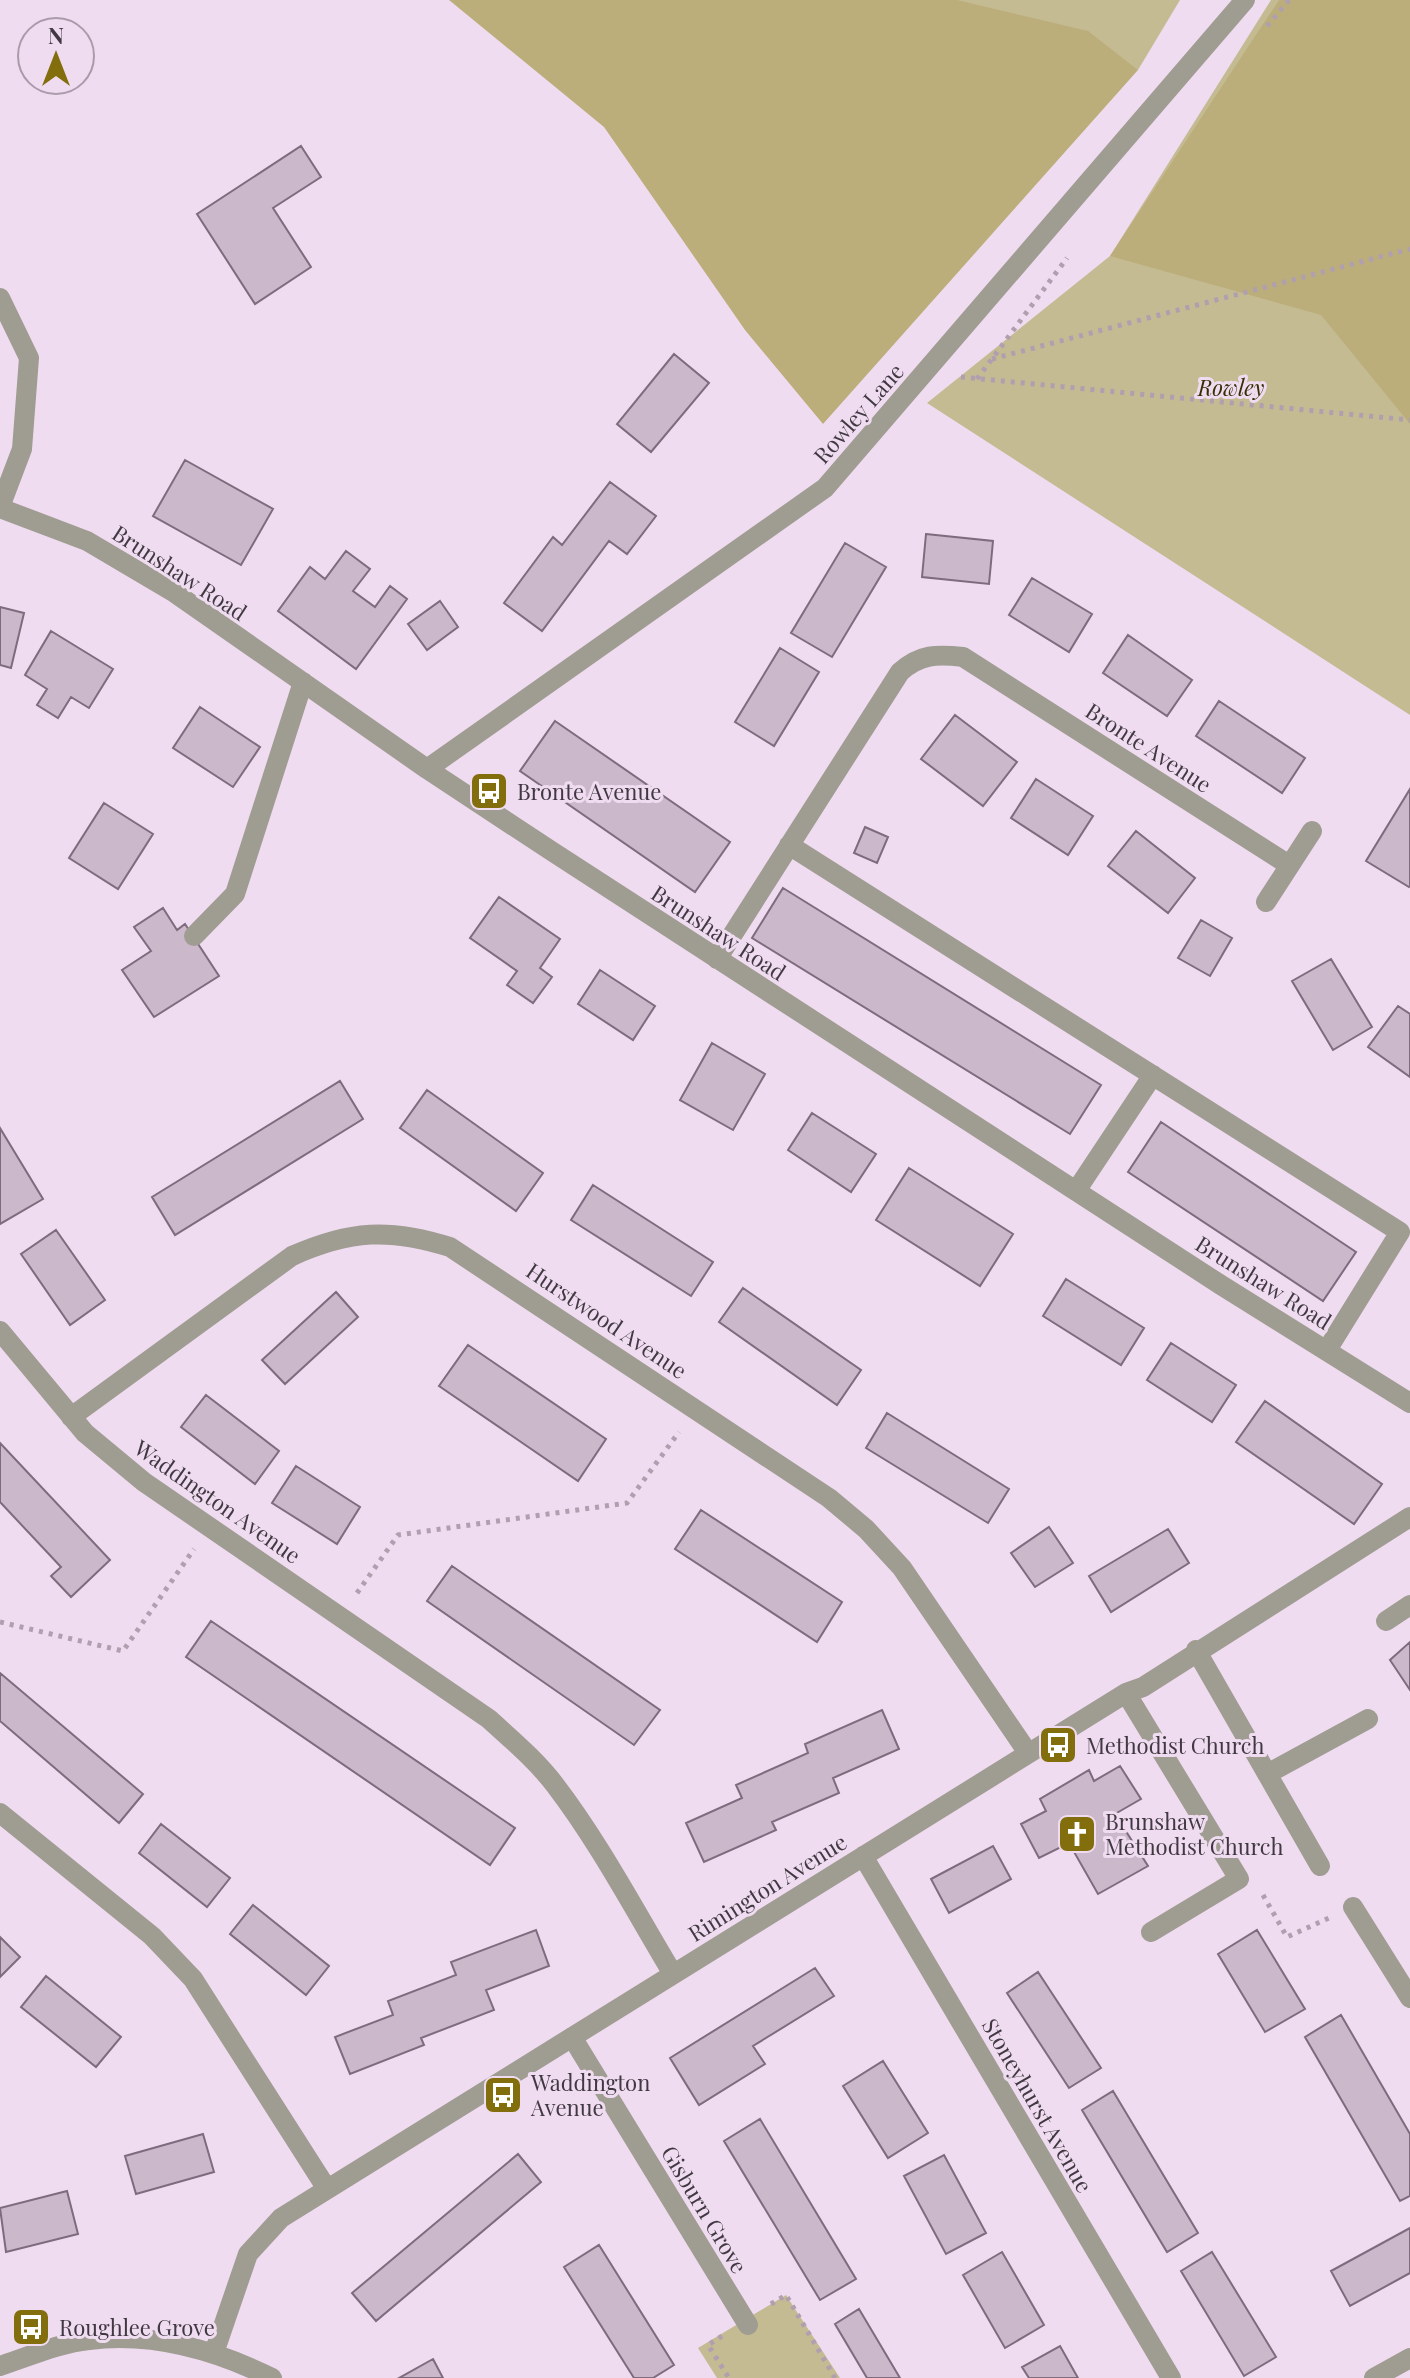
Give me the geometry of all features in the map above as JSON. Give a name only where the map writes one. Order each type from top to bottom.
[{"type":"street","name":"Rowley Lane","points":[[427,769],[825,488],[1245,0]]},
{"type":"street","points":[[0,298],[29,358],[22,449],[0,508]]},
{"type":"street","name":"Brunshaw Road","points":[[0,508],[87,541],[175,593],[427,769],[1076,1191],[1410,1403]]},
{"type":"street","name":"Bronte Avenue","points":[[717,959],[900,672],[914,659],[937,654],[963,657],[1289,865]]},
{"type":"street","points":[[194,936],[235,894],[303,682]]},
{"type":"street","points":[[1266,902],[1312,831]]},
{"type":"street","points":[[789,845],[1400,1232],[1327,1350]]},
{"type":"street","points":[[1076,1191],[1153,1075]]},
{"type":"street","name":"Hurstwood Avenue","points":[[71,1417],[292,1256],[324,1242],[372,1233],[409,1234],[450,1247],[829,1498],[866,1529],[902,1568],[1028,1753]]},
{"type":"street","name":"Waddington Avenue","points":[[0,1331],[71,1417],[144,1482],[489,1719],[523,1750],[554,1783],[591,1838],[673,1974]]},
{"type":"street","name":"Rimington Avenue","points":[[214,2353],[248,2254],[281,2218],[1028,1753],[1126,1693],[1143,1687],[1196,1650],[1410,1517]]},
{"type":"street","points":[[1386,1621],[1410,1605]]},
{"type":"street","points":[[1196,1650],[1320,1866]]},
{"type":"street","points":[[1126,1693],[1239,1879],[1151,1932]]},
{"type":"street","points":[[1267,1774],[1368,1719]]},
{"type":"street","points":[[0,1813],[152,1936],[193,1979],[327,2189]]},
{"type":"street","name":"Stoneyhurst Avenue","points":[[863,1856],[1171,2378]]},
{"type":"street","points":[[1353,1907],[1410,1998]]},
{"type":"street","name":"Gisburn Grove","points":[[572,2037],[748,2325]]},
{"type":"street","points":[[0,2366],[87,2340],[163,2340],[214,2353],[272,2378]]},
{"type":"street","points":[[1374,2378],[1410,2358]]},
{"type":"path","points":[[1258,35],[1289,0]]},
{"type":"path","points":[[977,379],[1074,249]]},
{"type":"path","points":[[991,359],[1410,249]]},
{"type":"path","points":[[924,374],[1410,420]]},
{"type":"path","points":[[1401,413],[1410,420]]},
{"type":"path","points":[[340,1616],[398,1535],[627,1503],[696,1409]]},
{"type":"path","points":[[0,1622],[123,1651],[209,1527]]},
{"type":"path","points":[[708,2345],[729,2378]]},
{"type":"green space","points":[[902,0],[1180,0],[1138,70]]},
{"type":"green space","name":"Rowley","points":[[1271,0],[1410,0],[1410,715],[927,403],[1110,256]]},
{"type":"green space","points":[[786,2295],[840,2378],[717,2378],[698,2348]]},
{"type":"shaded area","points":[[449,0],[957,0],[1088,31],[1138,70],[823,424],[745,330],[604,127]]},
{"type":"shaded area","points":[[1279,0],[1410,0],[1410,424],[1321,315],[1110,256]]},
{"type":"building","points":[[301,146],[321,177],[273,208],[311,267],[255,304],[197,214]]},
{"type":"building","points":[[674,354],[709,383],[651,452],[617,424]]},
{"type":"building","points":[[185,460],[273,509],[241,565],[153,516]]},
{"type":"building","points":[[610,482],[656,516],[627,554],[609,541],[542,631],[504,603],[553,537],[562,545]]},
{"type":"building","points":[[926,534],[993,541],[989,584],[922,577]]},
{"type":"building","points":[[845,543],[886,567],[832,657],[791,633]]},
{"type":"building","points":[[346,551],[370,569],[353,591],[375,607],[390,586],[407,599],[356,669],[278,611],[310,567],[325,579]]},
{"type":"building","points":[[1032,578],[1092,614],[1069,652],[1009,615]]},
{"type":"building","points":[[440,601],[458,627],[427,650],[408,624]]},
{"type":"building","points":[[0,607],[24,613],[11,668],[0,665]]},
{"type":"building","points":[[51,631],[113,669],[89,708],[71,697],[58,718],[37,705],[47,689],[25,675]]},
{"type":"building","points":[[1128,635],[1192,680],[1167,716],[1103,673]]},
{"type":"building","points":[[780,648],[819,672],[774,746],[735,722]]},
{"type":"building","points":[[1219,701],[1305,758],[1282,793],[1196,736]]},
{"type":"building","points":[[200,707],[260,747],[233,787],[173,748]]},
{"type":"building","points":[[955,715],[1017,762],[983,806],[921,759]]},
{"type":"building","points":[[555,721],[730,842],[695,892],[520,771]]},
{"type":"building","points":[[1036,779],[1093,816],[1068,855],[1011,818]]},
{"type":"building","points":[[1410,789],[1410,886],[1409,887],[1366,861]]},
{"type":"building","points":[[104,803],[153,834],[118,889],[69,858]]},
{"type":"building","points":[[865,827],[888,837],[877,863],[854,853]]},
{"type":"building","points":[[1136,831],[1195,878],[1168,913],[1108,866]]},
{"type":"building","points":[[783,888],[1101,1085],[1070,1134],[752,938]]},
{"type":"building","points":[[499,897],[560,939],[540,968],[552,977],[533,1003],[507,985],[517,971],[470,938]]},
{"type":"building","points":[[163,908],[177,930],[185,924],[219,976],[154,1017],[122,970],[151,951],[134,927]]},
{"type":"building","points":[[1201,920],[1232,938],[1210,976],[1178,958]]},
{"type":"building","points":[[1331,959],[1372,1027],[1333,1050],[1292,981]]},
{"type":"building","points":[[600,970],[655,1006],[633,1040],[578,1004]]},
{"type":"building","points":[[1398,1006],[1410,1014],[1410,1077],[1368,1047]]},
{"type":"building","points":[[712,1043],[765,1074],[733,1130],[680,1100]]},
{"type":"building","points":[[340,1081],[363,1119],[175,1235],[152,1197]]},
{"type":"building","points":[[427,1090],[543,1173],[516,1211],[400,1128]]},
{"type":"building","points":[[812,1113],[876,1154],[851,1192],[788,1150]]},
{"type":"building","points":[[1161,1122],[1356,1252],[1323,1301],[1128,1172]]},
{"type":"building","points":[[0,1128],[43,1199],[0,1224]]},
{"type":"building","points":[[909,1168],[1013,1234],[980,1286],[876,1220]]},
{"type":"building","points":[[593,1185],[713,1262],[691,1296],[571,1220]]},
{"type":"building","points":[[56,1230],[105,1300],[70,1325],[21,1254]]},
{"type":"building","points":[[1066,1279],[1144,1328],[1121,1365],[1043,1316]]},
{"type":"building","points":[[743,1288],[861,1370],[837,1405],[719,1322]]},
{"type":"building","points":[[336,1292],[358,1317],[285,1384],[262,1360]]},
{"type":"building","points":[[1171,1343],[1236,1385],[1212,1422],[1147,1380]]},
{"type":"building","points":[[468,1345],[606,1439],[578,1481],[439,1386]]},
{"type":"building","points":[[206,1395],[279,1451],[255,1484],[181,1427]]},
{"type":"building","points":[[1265,1401],[1382,1484],[1354,1524],[1236,1442]]},
{"type":"building","points":[[887,1413],[1009,1489],[988,1523],[866,1448]]},
{"type":"building","points":[[0,1443],[110,1560],[71,1597],[51,1576],[61,1567],[0,1502]]},
{"type":"building","points":[[296,1466],[360,1507],[337,1544],[272,1503]]},
{"type":"building","points":[[701,1510],[842,1602],[817,1642],[675,1549]]},
{"type":"building","points":[[1049,1527],[1073,1563],[1035,1587],[1011,1553]]},
{"type":"building","points":[[1168,1529],[1189,1563],[1111,1612],[1089,1576]]},
{"type":"building","points":[[452,1566],[660,1710],[634,1745],[427,1601]]},
{"type":"building","points":[[211,1621],[515,1828],[490,1865],[186,1657]]},
{"type":"building","points":[[1410,1642],[1410,1690],[1390,1660]]},
{"type":"building","points":[[0,1673],[143,1794],[119,1823],[0,1721]]},
{"type":"building","points":[[882,1710],[899,1749],[833,1778],[839,1793],[772,1822],[776,1830],[704,1862],[686,1823],[742,1798],[736,1785],[808,1753],[805,1744]]},
{"type":"building","name":"Brunshaw Methodist Church","points":[[1120,1766],[1141,1799],[1115,1814],[1148,1866],[1098,1894],[1069,1843],[1039,1858],[1021,1824],[1046,1811],[1040,1799],[1089,1770],[1094,1781]]},
{"type":"building","points":[[161,1824],[230,1878],[207,1907],[139,1853]]},
{"type":"building","points":[[993,1846],[1011,1879],[949,1913],[931,1879]]},
{"type":"building","points":[[253,1905],[329,1966],[306,1995],[230,1934]]},
{"type":"building","points":[[536,1930],[549,1966],[486,1990],[494,2010],[421,2038],[424,2045],[350,2074],[335,2037],[393,2015],[388,2001],[456,1975],[451,1962]]},
{"type":"building","points":[[1257,1930],[1305,2009],[1265,2032],[1218,1954]]},
{"type":"building","points":[[0,1937],[20,1957],[0,1977]]},
{"type":"building","points":[[815,1968],[834,1996],[753,2046],[765,2064],[699,2105],[670,2058]]},
{"type":"building","points":[[1038,1972],[1101,2068],[1069,2088],[1007,1993]]},
{"type":"building","points":[[46,1976],[121,2037],[96,2067],[21,2007]]},
{"type":"building","points":[[1341,2015],[1410,2134],[1410,2196],[1400,2201],[1305,2037]]},
{"type":"building","points":[[883,2061],[928,2133],[888,2158],[843,2086]]},
{"type":"building","points":[[1113,2091],[1198,2233],[1167,2252],[1082,2110]]},
{"type":"building","points":[[760,2119],[856,2279],[820,2300],[724,2141]]},
{"type":"building","points":[[203,2134],[214,2172],[136,2194],[125,2156]]},
{"type":"building","points":[[518,2154],[541,2182],[376,2321],[352,2293]]},
{"type":"building","points":[[944,2155],[986,2233],[946,2254],[904,2176]]},
{"type":"building","points":[[67,2191],[78,2234],[6,2252],[0,2208]]},
{"type":"building","points":[[1410,2228],[1410,2273],[1350,2306],[1331,2271]]},
{"type":"building","points":[[599,2245],[674,2365],[653,2378],[634,2378],[564,2267]]},
{"type":"building","points":[[1002,2252],[1044,2325],[1005,2348],[963,2275]]},
{"type":"building","points":[[1212,2252],[1276,2357],[1244,2376],[1181,2271]]},
{"type":"building","points":[[859,2309],[900,2378],[867,2378],[835,2324]]},
{"type":"building","points":[[1060,2346],[1078,2378],[1029,2378],[1022,2367]]},
{"type":"building","points":[[433,2359],[443,2378],[399,2378]]},
{"type":"place","name":"Bronte Avenue","points":[[489,791]]},
{"type":"place","name":"Methodist Church","points":[[1058,1745]]},
{"type":"place","name":"Brunshaw Methodist Church","points":[[1077,1834]]},
{"type":"place","name":"Waddington Avenue","points":[[503,2095]]},
{"type":"place","name":"Roughlee Grove","points":[[31,2327]]}]
